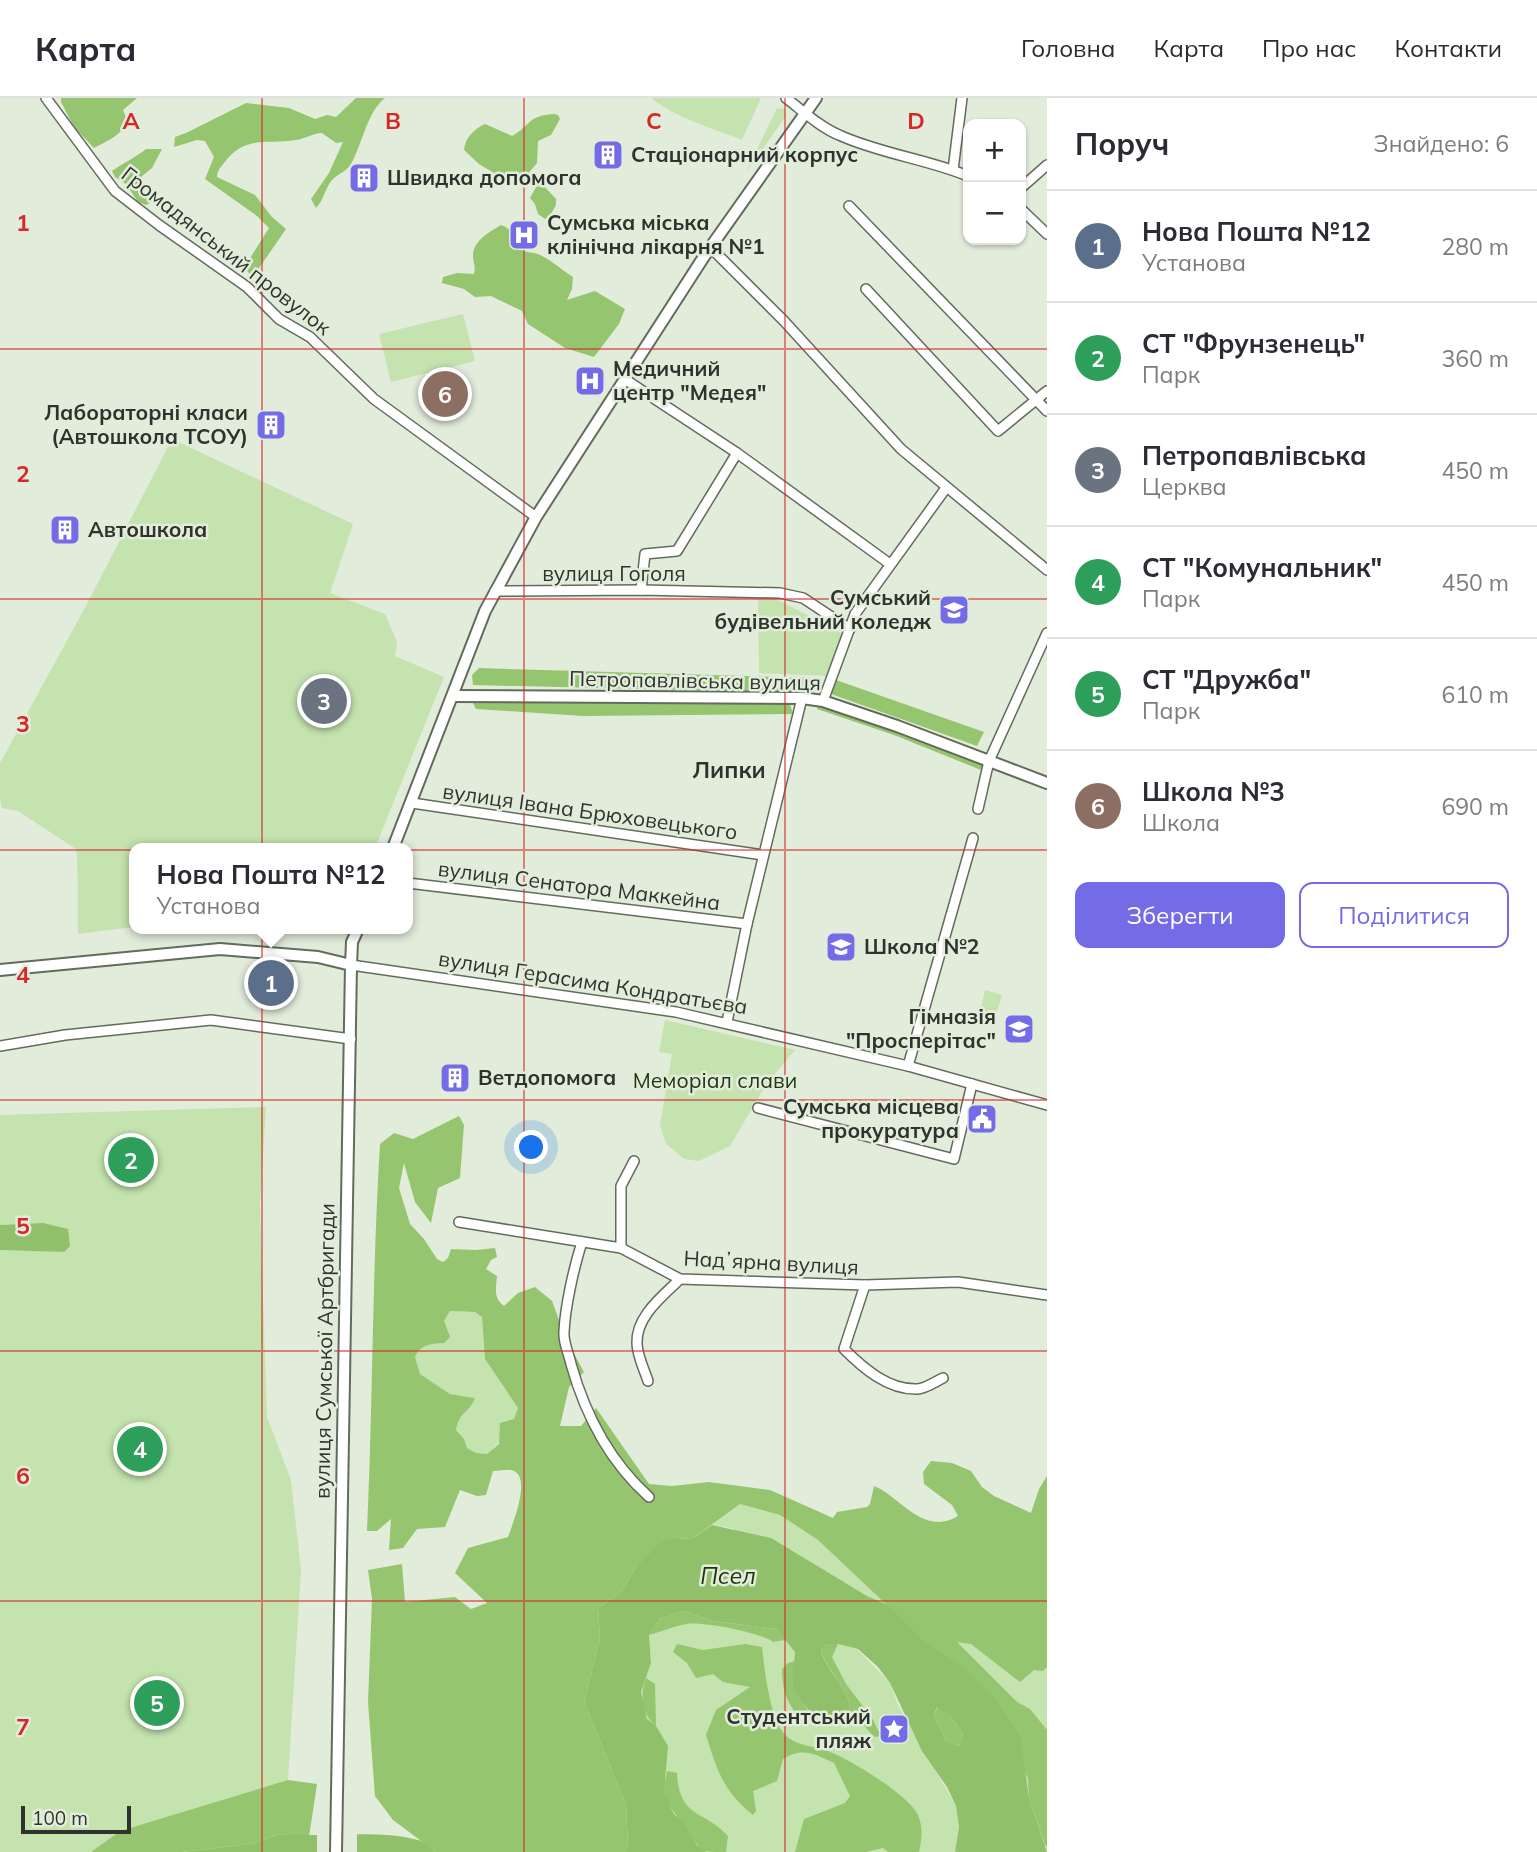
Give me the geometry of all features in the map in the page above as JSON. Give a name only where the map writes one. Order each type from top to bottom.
[{"type":"main road","points":[[395,843],[495,591],[536,517],[711,247],[816,98]]},
{"type":"main road","name":"Петропавлівська вулиця","points":[[453,696],[802,698],[823,701],[1047,783]]},
{"type":"main road","name":"вулиця Сумської Артбригади","points":[[336,1852],[351,965],[352,942],[356,934]]},
{"type":"main road","name":"вулиця Герасима Кондратьєва","points":[[0,970],[220,949],[318,957],[351,965]]},
{"type":"street","name":"Громадянський провулок","points":[[46,98],[115,191],[247,287],[279,319],[310,337],[374,399],[536,517]]},
{"type":"street","points":[[786,98],[839,135],[873,148],[963,174]]},
{"type":"street","points":[[953,170],[961,98]]},
{"type":"street","points":[[1026,183],[1047,164]]},
{"type":"street","points":[[849,206],[1047,411]]},
{"type":"street","points":[[1026,214],[1047,234]]},
{"type":"street","points":[[711,247],[784,321],[901,449],[1047,570]]},
{"type":"street","points":[[866,289],[998,431],[1047,391]]},
{"type":"street","points":[[626,380],[737,453],[890,565]]},
{"type":"street","points":[[641,590],[645,554],[677,551],[737,453]]},
{"type":"street","points":[[823,701],[855,614],[946,488]]},
{"type":"street","name":"вулиця Гоголя","points":[[495,591],[780,593],[803,598],[850,629]]},
{"type":"street","points":[[978,809],[989,761],[1047,633]]},
{"type":"street","points":[[727,1023],[747,924],[802,698]]},
{"type":"street","name":"вулиця Івана Брюховецького","points":[[412,803],[763,855]]},
{"type":"street","points":[[908,1066],[973,838]]},
{"type":"street","name":"вулиця Сенатора Маккейна","points":[[413,884],[747,924]]},
{"type":"street","name":"вулиця Герасима Кондратьєва","points":[[351,965],[611,1001],[727,1023],[908,1066],[1047,1105]]},
{"type":"street","points":[[0,1046],[65,1035],[211,1020],[351,1039]]},
{"type":"street","points":[[758,1108],[954,1159],[972,1084]]},
{"type":"street","points":[[621,1248],[621,1186],[634,1161]]},
{"type":"street","name":"Надʼярна вулиця","points":[[459,1222],[621,1248],[680,1279],[865,1286],[958,1282],[1047,1295]]},
{"type":"street","points":[[582,1242],[576,1259],[563,1335],[582,1399],[605,1444],[628,1479],[649,1497]]},
{"type":"street","points":[[648,1381],[637,1344],[639,1329],[647,1313],[680,1279]]},
{"type":"street","points":[[865,1286],[844,1349],[866,1371],[899,1386],[918,1389],[943,1378]]},
{"type":"green space","points":[[651,98],[761,98],[742,140],[683,117]]},
{"type":"green space","points":[[777,108],[784,109],[786,116],[745,174]]},
{"type":"green space","points":[[463,314],[475,361],[391,382],[379,334]]},
{"type":"green space","points":[[172,439],[353,524],[330,593],[385,614],[397,642],[395,656],[444,677],[377,843],[129,843],[129,928],[78,934],[76,849],[18,811],[2,808],[0,763],[87,604]]},
{"type":"green space","points":[[758,598],[776,599],[844,634],[830,676],[759,673]]},
{"type":"green space","points":[[985,990],[1002,995],[993,1025],[978,1020]]},
{"type":"green space","name":"Меморіал слави","points":[[665,1020],[795,1050],[767,1083],[730,1146],[699,1161],[684,1159],[666,1144],[660,1125],[672,1054],[659,1052]]},
{"type":"green space","points":[[266,1107],[260,1205],[267,1417],[291,1480],[301,1570],[288,1780],[120,1831],[91,1852],[0,1852],[0,1250],[64,1252],[43,1223],[0,1225],[0,1115]]},
{"type":"green space","points":[[450,1311],[475,1312],[482,1317],[485,1359],[518,1408],[506,1434],[487,1454],[476,1453],[467,1448],[464,1439],[456,1430],[460,1419],[475,1398],[450,1394],[420,1374],[415,1357],[423,1347],[444,1343],[444,1321]]},
{"type":"green space","points":[[740,1504],[780,1515],[818,1540],[888,1605],[827,1572],[731,1528],[712,1525]]},
{"type":"green space","points":[[1047,1518],[1047,1852],[1029,1798],[888,1605]]},
{"type":"green space","points":[[660,1619],[776,1629],[795,1652],[795,1661],[824,1662],[838,1644],[857,1649],[890,1683],[898,1705],[956,1806],[959,1827],[955,1852],[706,1852],[683,1823],[647,1719],[641,1692],[651,1663],[649,1635]]},
{"type":"shaded area","points":[[61,98],[137,98],[123,110],[128,122],[125,127],[113,138],[94,148],[74,127]]},
{"type":"shaded area","points":[[356,98],[385,98],[374,111],[350,165],[332,180],[316,208],[311,199],[329,173],[343,142],[336,143],[322,133],[296,140],[248,144],[232,154],[219,170],[217,177],[255,195],[272,217],[286,229],[257,271],[250,274],[247,271],[247,263],[269,228],[257,216],[205,179],[214,157],[205,141],[197,140],[174,147],[175,137],[246,103],[289,108],[315,119],[327,115],[336,117]]},
{"type":"shaded area","points":[[554,114],[560,119],[551,135],[538,141],[537,163],[517,187],[479,164],[464,150],[471,134],[485,124],[512,136],[534,119]]},
{"type":"shaded area","points":[[146,149],[162,149],[152,168],[142,176],[136,187],[150,199],[150,203],[146,205],[138,202],[126,184],[115,177],[112,171]]},
{"type":"shaded area","points":[[543,185],[556,199],[550,216],[545,219],[538,214],[530,198],[536,187]]},
{"type":"shaded area","points":[[501,225],[510,230],[521,250],[542,256],[573,277],[567,300],[595,291],[625,309],[619,324],[594,357],[565,348],[528,324],[522,311],[491,296],[475,297],[464,289],[442,283],[443,277],[457,273],[474,274],[473,256],[476,245]]},
{"type":"shaded area","points":[[479,668],[810,678],[804,693],[473,685],[472,675]]},
{"type":"shaded area","points":[[836,680],[984,732],[977,746],[831,694]]},
{"type":"shaded area","points":[[475,698],[790,704],[793,714],[583,716],[476,709],[472,701]]},
{"type":"shaded area","points":[[819,703],[984,762],[981,770],[894,735],[817,709]]},
{"type":"shaded area","points":[[459,1116],[464,1125],[460,1178],[438,1188],[431,1223],[415,1202],[404,1163],[399,1188],[410,1224],[437,1259],[443,1262],[448,1258],[451,1249],[495,1248],[497,1257],[491,1260],[486,1269],[497,1276],[497,1296],[504,1306],[518,1293],[535,1287],[552,1301],[566,1339],[584,1372],[569,1387],[560,1426],[581,1426],[596,1408],[649,1484],[672,1486],[709,1482],[770,1490],[833,1518],[837,1512],[867,1507],[874,1486],[913,1513],[934,1522],[958,1516],[952,1505],[924,1484],[923,1472],[931,1461],[952,1463],[971,1471],[982,1487],[994,1496],[1031,1513],[1039,1489],[1047,1476],[1047,1667],[1043,1671],[1034,1670],[1020,1682],[971,1644],[957,1642],[1017,1702],[1030,1709],[1047,1730],[1047,1846],[1029,1798],[1028,1778],[957,1661],[924,1640],[818,1540],[780,1515],[740,1504],[692,1539],[676,1538],[636,1568],[619,1594],[598,1608],[600,1638],[584,1702],[626,1805],[628,1845],[625,1852],[436,1852],[393,1820],[375,1796],[368,1702],[372,1599],[368,1570],[402,1564],[405,1602],[455,1597],[471,1609],[487,1603],[455,1573],[468,1548],[508,1537],[521,1489],[521,1480],[517,1473],[511,1470],[493,1471],[486,1495],[477,1496],[460,1490],[445,1527],[417,1529],[403,1548],[389,1550],[391,1519],[377,1531],[367,1531],[380,1144],[394,1133],[413,1139]],"holes":[[[450,1311],[475,1312],[482,1317],[485,1359],[518,1408],[514,1419],[500,1423],[499,1444],[487,1454],[476,1453],[467,1448],[464,1439],[456,1430],[460,1419],[475,1398],[450,1394],[420,1374],[415,1357],[423,1347],[444,1343],[450,1337],[444,1321]]]},
{"type":"shaded area","points":[[684,1611],[713,1621],[776,1629],[785,1640],[773,1642],[745,1632],[694,1624],[681,1625],[649,1635],[660,1619]]},
{"type":"shaded area","points":[[677,1644],[703,1650],[745,1644],[762,1647],[771,1703],[782,1731],[796,1742],[848,1760],[903,1797],[920,1820],[922,1833],[919,1852],[888,1852],[883,1848],[866,1852],[795,1852],[804,1819],[845,1803],[850,1796],[834,1763],[803,1753],[783,1759],[777,1781],[753,1791],[756,1811],[753,1815],[722,1779],[706,1735],[716,1710],[750,1687],[723,1682],[713,1674],[696,1678],[687,1663],[673,1652]]},
{"type":"shaded area","points":[[826,1644],[838,1644],[832,1657],[846,1684],[872,1718],[881,1736],[875,1737],[850,1713],[847,1696],[821,1650]]},
{"type":"shaded area","points":[[795,1661],[792,1689],[811,1715],[799,1716],[786,1695],[782,1669]]},
{"type":"shaded area","points":[[646,1678],[655,1684],[656,1726],[647,1716],[643,1704]]},
{"type":"shaded area","points":[[938,1706],[951,1717],[963,1734],[959,1746],[946,1741],[934,1715]]},
{"type":"shaded area","points":[[667,1771],[677,1773],[679,1788],[688,1806],[728,1836],[726,1852],[704,1851],[689,1833],[664,1793]]},
{"type":"shaded area","points":[[288,1780],[317,1784],[309,1837],[280,1834],[251,1844],[182,1852],[91,1852],[120,1831]]},
{"type":"water","points":[[43,1223],[68,1229],[70,1246],[64,1252],[0,1250],[0,1225]]},
{"type":"water","name":"Псел","points":[[712,1525],[771,1538],[867,1596],[888,1605],[924,1640],[957,1661],[995,1698],[1020,1736],[1029,1798],[1047,1852],[955,1852],[959,1827],[956,1806],[947,1787],[922,1751],[890,1683],[878,1667],[858,1649],[826,1644],[821,1650],[850,1704],[850,1713],[841,1719],[824,1720],[810,1711],[792,1689],[795,1652],[776,1629],[713,1621],[684,1611],[660,1619],[649,1635],[651,1663],[641,1692],[647,1719],[656,1726],[668,1746],[664,1793],[674,1814],[697,1845],[706,1852],[625,1852],[628,1845],[626,1805],[584,1702],[600,1638],[598,1608],[619,1594],[636,1568],[660,1543],[676,1538],[692,1539]],"holes":[[[937,1707],[951,1717],[963,1734],[959,1746],[946,1741],[934,1715]]]},
{"type":"water","points":[[280,1834],[385,1835],[420,1841],[436,1852],[182,1852],[251,1844]]},
{"type":"pier","points":[[357,1832],[357,1852],[317,1852],[317,1833]]},
{"type":"place","name":"Стаціонарний корпус","points":[[608,155]]},
{"type":"place","name":"Швидка допомога","points":[[364,178]]},
{"type":"place","name":"Сумська міська клінічна лікарня №1","points":[[524,235]]},
{"type":"place","name":"Медичний центр \"Медея\"","points":[[590,381]]},
{"type":"place","name":"Школа №3","points":[[445,394]]},
{"type":"place","name":"Лабораторні класи (Автошкола ТСОУ)","points":[[271,425]]},
{"type":"place","name":"Автошкола","points":[[65,530]]},
{"type":"place","name":"Сумський будівельний коледж","points":[[954,610]]},
{"type":"place","name":"Петропавлівська","points":[[324,701]]},
{"type":"place","name":"Школа №2","points":[[841,947]]},
{"type":"place","name":"Нова Пошта №12","points":[[271,983]]},
{"type":"place","name":"Гімназія \"Просперітас\"","points":[[1019,1029]]},
{"type":"place","name":"Ветдопомога","points":[[455,1078]]},
{"type":"place","name":"Сумська місцева прокуратура","points":[[982,1119]]},
{"type":"place","name":"СТ \"Фрунзенець\"","points":[[131,1160]]},
{"type":"place","name":"СТ \"Комунальник\"","points":[[140,1449]]},
{"type":"place","name":"СТ \"Дружба\"","points":[[157,1703]]},
{"type":"place","name":"Студентський пляж","points":[[894,1729]]},
{"type":"district","name":"Липки","points":[[729,770]]}]
